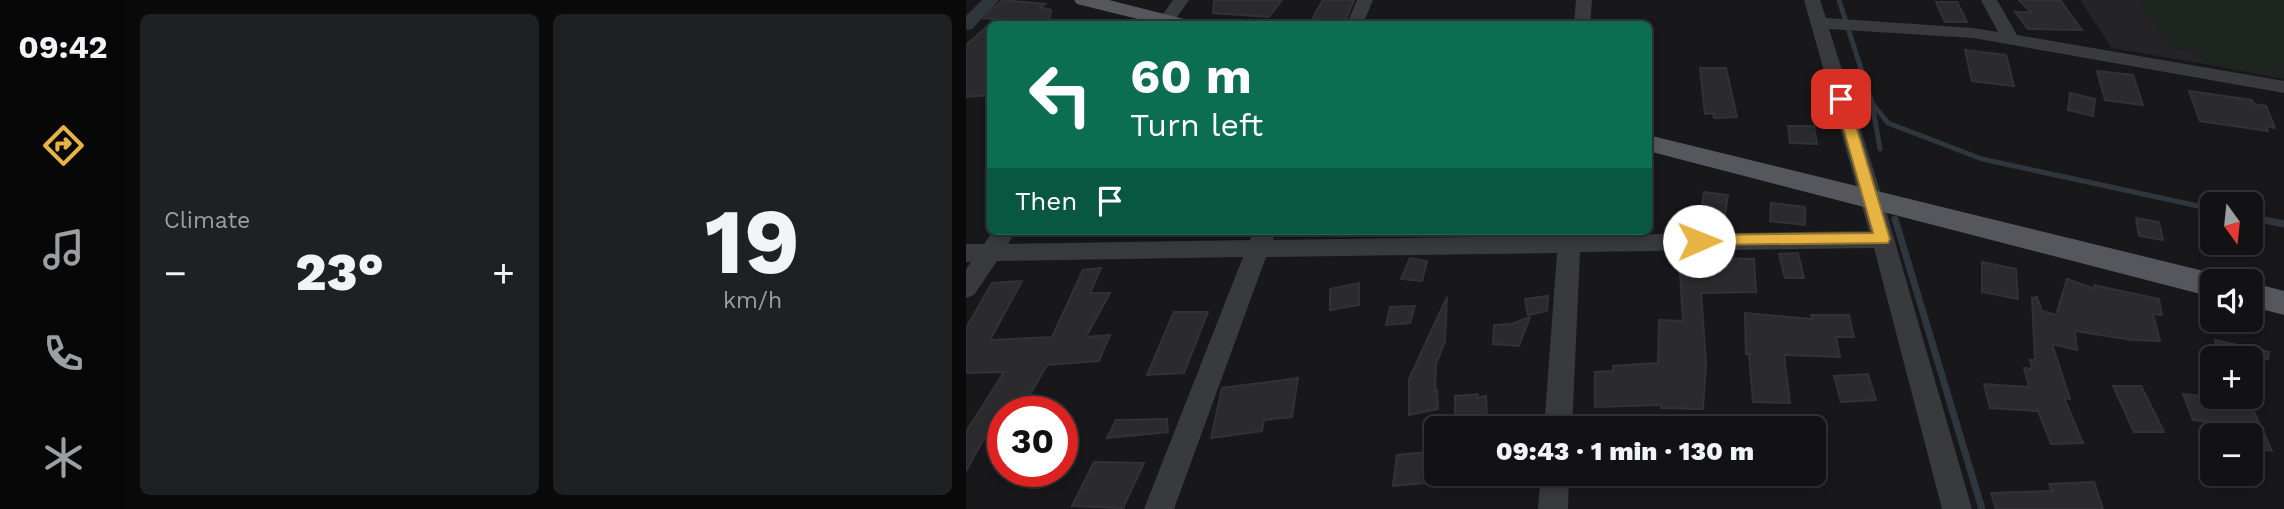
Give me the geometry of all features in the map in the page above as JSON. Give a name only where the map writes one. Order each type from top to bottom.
[{"type":"main road","points":[[1084,0],[1166,21]]},
{"type":"main road","points":[[1652,144],[2200,282]]},
{"type":"main road","points":[[2263,297],[2284,303]]},
{"type":"street","points":[[1175,21],[1181,0]]},
{"type":"street","points":[[1356,21],[1366,0]]},
{"type":"street","points":[[1582,21],[1584,0]]},
{"type":"street","points":[[1812,0],[1823,23],[1957,509]]},
{"type":"street","points":[[1989,0],[2010,38]]},
{"type":"street","points":[[1823,23],[2010,38],[2284,87]]},
{"type":"street","points":[[966,288],[1003,235]]},
{"type":"street","points":[[966,253],[1261,239],[1569,243],[1882,239]]},
{"type":"street","points":[[1159,509],[1261,239]]},
{"type":"street","points":[[1559,416],[1569,243]]},
{"type":"street","points":[[1553,509],[1554,486]]},
{"type":"shaded area","points":[[2080,0],[2138,0],[2172,48],[2194,51],[2199,63],[2112,48]]},
{"type":"shaded area","points":[[2138,0],[2284,0],[2284,79],[2199,63],[2194,51],[2172,48]]},
{"type":"building","points":[[1003,0],[1045,4],[1040,7],[1051,10],[1049,21],[981,18]]},
{"type":"building","points":[[1214,0],[1281,1],[1269,17],[1213,13]]},
{"type":"building","points":[[1323,0],[1354,0],[1345,21],[1311,21]]},
{"type":"building","points":[[2019,0],[2060,0],[2082,30],[2028,29],[2015,12],[2031,12]]},
{"type":"building","points":[[1936,2],[1957,2],[1967,22],[1945,22]]},
{"type":"building","points":[[987,27],[987,95],[966,97],[966,45]]},
{"type":"building","points":[[1965,50],[2006,55],[2014,86],[1972,81]]},
{"type":"building","points":[[1700,68],[1726,68],[1737,117],[1714,118],[1713,113],[1705,114]]},
{"type":"building","points":[[2097,71],[2133,75],[2143,105],[2105,100]]},
{"type":"building","points":[[2189,91],[2252,100],[2254,104],[2266,106],[2275,128],[2266,126],[2268,131],[2200,121]]},
{"type":"building","points":[[2070,93],[2095,99],[2093,116],[2068,110]]},
{"type":"building","points":[[1788,126],[1814,126],[1817,144],[1790,143]]},
{"type":"building","points":[[1704,192],[1728,195],[1724,220],[1700,217]]},
{"type":"building","points":[[1771,203],[1805,207],[1805,225],[1770,221]]},
{"type":"building","points":[[2136,218],[2159,222],[2163,240],[2139,236]]},
{"type":"building","points":[[1798,253],[1804,278],[1785,278],[1779,254]]},
{"type":"building","points":[[1679,257],[1754,259],[1756,292],[1701,293],[1706,363],[1703,409],[1661,408],[1661,405],[1595,407],[1595,372],[1613,371],[1613,366],[1658,363],[1659,320],[1683,321]]},
{"type":"building","points":[[1410,258],[1427,261],[1422,281],[1401,279]]},
{"type":"building","points":[[1982,262],[2016,269],[2018,299],[1982,292]]},
{"type":"building","points":[[1101,268],[1090,293],[1110,293],[1086,337],[1110,335],[1099,361],[1047,365],[1029,396],[989,396],[1004,372],[966,373],[966,328],[992,283],[1022,281],[990,340],[1052,337],[1083,270]]},
{"type":"building","points":[[2067,279],[2095,289],[2094,285],[2159,299],[2162,315],[2153,314],[2160,341],[2133,340],[2075,331],[2077,350],[2052,344],[2070,399],[2064,398],[2083,443],[2051,444],[2038,411],[1990,408],[1984,384],[2029,387],[2024,368],[2032,369],[2030,360],[2035,360],[2032,298],[2037,297],[2042,311],[2056,315]]},
{"type":"building","points":[[1359,283],[1359,305],[1330,310],[1330,289]]},
{"type":"building","points":[[1548,296],[1547,311],[1528,315],[1525,299]]},
{"type":"building","points":[[1447,297],[1445,341],[1436,364],[1435,391],[1437,390],[1438,409],[1409,415],[1409,379]]},
{"type":"building","points":[[1415,306],[1410,323],[1386,325],[1390,307]]},
{"type":"building","points":[[1174,312],[1208,312],[1184,373],[1147,375]]},
{"type":"building","points":[[1745,313],[1812,319],[1811,315],[1849,315],[1854,337],[1836,337],[1840,357],[1784,355],[1790,403],[1753,402],[1749,354],[1746,354]]},
{"type":"building","points":[[1530,317],[1519,346],[1493,344],[1494,325],[1512,324]]},
{"type":"building","points":[[2215,340],[2242,346],[2216,346]]},
{"type":"building","points":[[2263,351],[2269,352],[2268,359],[2263,359]]},
{"type":"building","points":[[1868,374],[1876,400],[1841,402],[1834,376]]},
{"type":"building","points":[[1298,378],[1292,417],[1264,420],[1262,431],[1211,438],[1222,388]]},
{"type":"building","points":[[2113,386],[2141,386],[2164,432],[2134,432]]},
{"type":"building","points":[[2183,394],[2200,396],[2200,409],[2253,409],[2259,423],[2218,423],[2193,420]]},
{"type":"building","points":[[1455,396],[1486,396],[1487,416],[1455,416]]},
{"type":"building","points":[[987,399],[987,433],[966,471],[966,432]]},
{"type":"building","points":[[1167,419],[1168,432],[1107,438],[1116,420]]},
{"type":"building","points":[[2263,431],[2272,451],[2263,450]]},
{"type":"building","points":[[1424,452],[1424,483],[1393,486],[1397,455]]},
{"type":"building","points":[[1094,462],[1144,463],[1123,508],[1072,506]]},
{"type":"building","points":[[2094,482],[2103,509],[1996,509],[1991,493],[2052,491],[2049,484]]},
{"type":"waterway","points":[[966,25],[991,0]]},
{"type":"waterway","points":[[1839,0],[1872,103]]},
{"type":"waterway","points":[[1872,103],[1888,123],[1982,159],[2200,206]]},
{"type":"waterway","points":[[1872,103],[1880,149]]},
{"type":"waterway","points":[[1895,219],[1982,509]]},
{"type":"waterway","points":[[2263,220],[2284,224]]},
{"type":"route","points":[[1699,241],[1882,239],[1841,99]]}]
